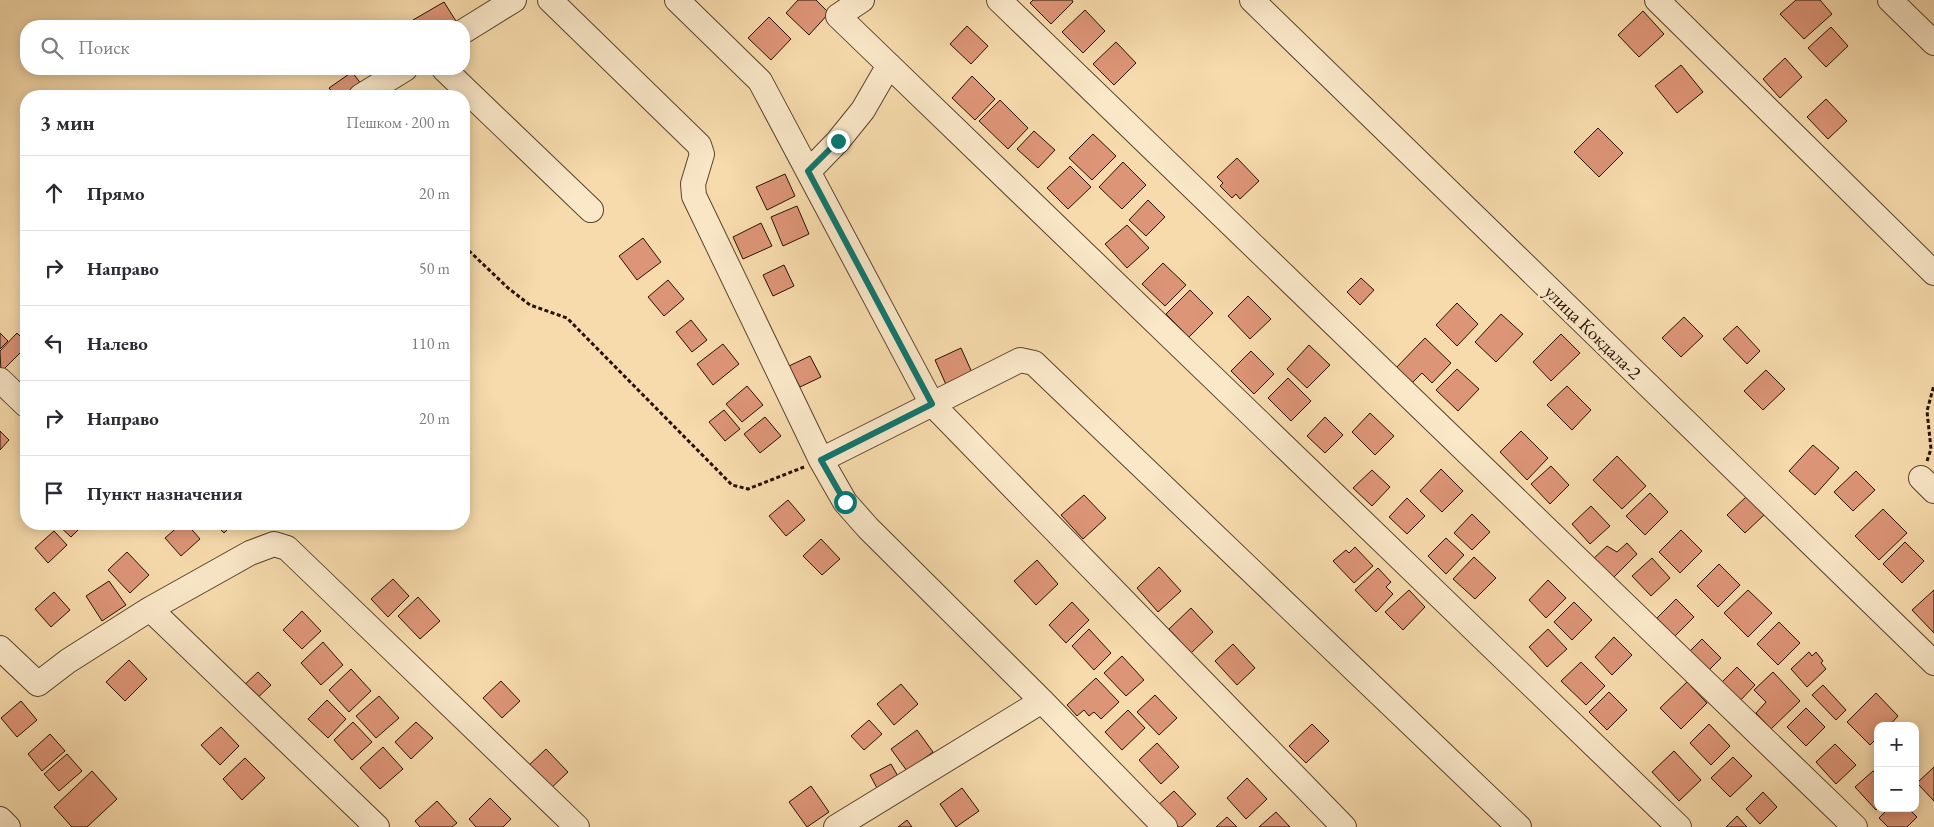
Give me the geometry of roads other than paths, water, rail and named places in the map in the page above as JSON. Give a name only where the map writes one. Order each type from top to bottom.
[{"type":"street","points":[[470,28],[514,0]]},
{"type":"street","points":[[550,0],[699,145],[702,154],[693,184],[694,196],[821,460],[845,502],[868,528],[1166,827]]},
{"type":"street","points":[[677,0],[760,81],[932,404],[1344,827]]},
{"type":"street","points":[[862,0],[838,16],[1679,827]]},
{"type":"street","points":[[999,0],[1855,827]]},
{"type":"street","name":"улица Кокдала-2","points":[[1252,0],[1934,664]]},
{"type":"street","points":[[1657,0],[1934,273]]},
{"type":"street","points":[[1890,0],[1934,43]]},
{"type":"street","points":[[808,171],[838,141],[862,110],[889,65]]},
{"type":"street","points":[[371,90],[395,75]]},
{"type":"street","points":[[450,75],[466,90]]},
{"type":"street","points":[[470,94],[591,210]]},
{"type":"street","points":[[821,460],[1020,360],[1034,363],[1519,827]]},
{"type":"street","points":[[0,380],[20,399]]},
{"type":"street","points":[[0,648],[38,684],[68,661],[150,609],[250,553],[274,544],[287,548],[577,827]]},
{"type":"street","points":[[150,609],[377,827]]},
{"type":"street","points":[[836,827],[1042,701]]},
{"type":"street","points":[[0,819],[8,827]]}]
